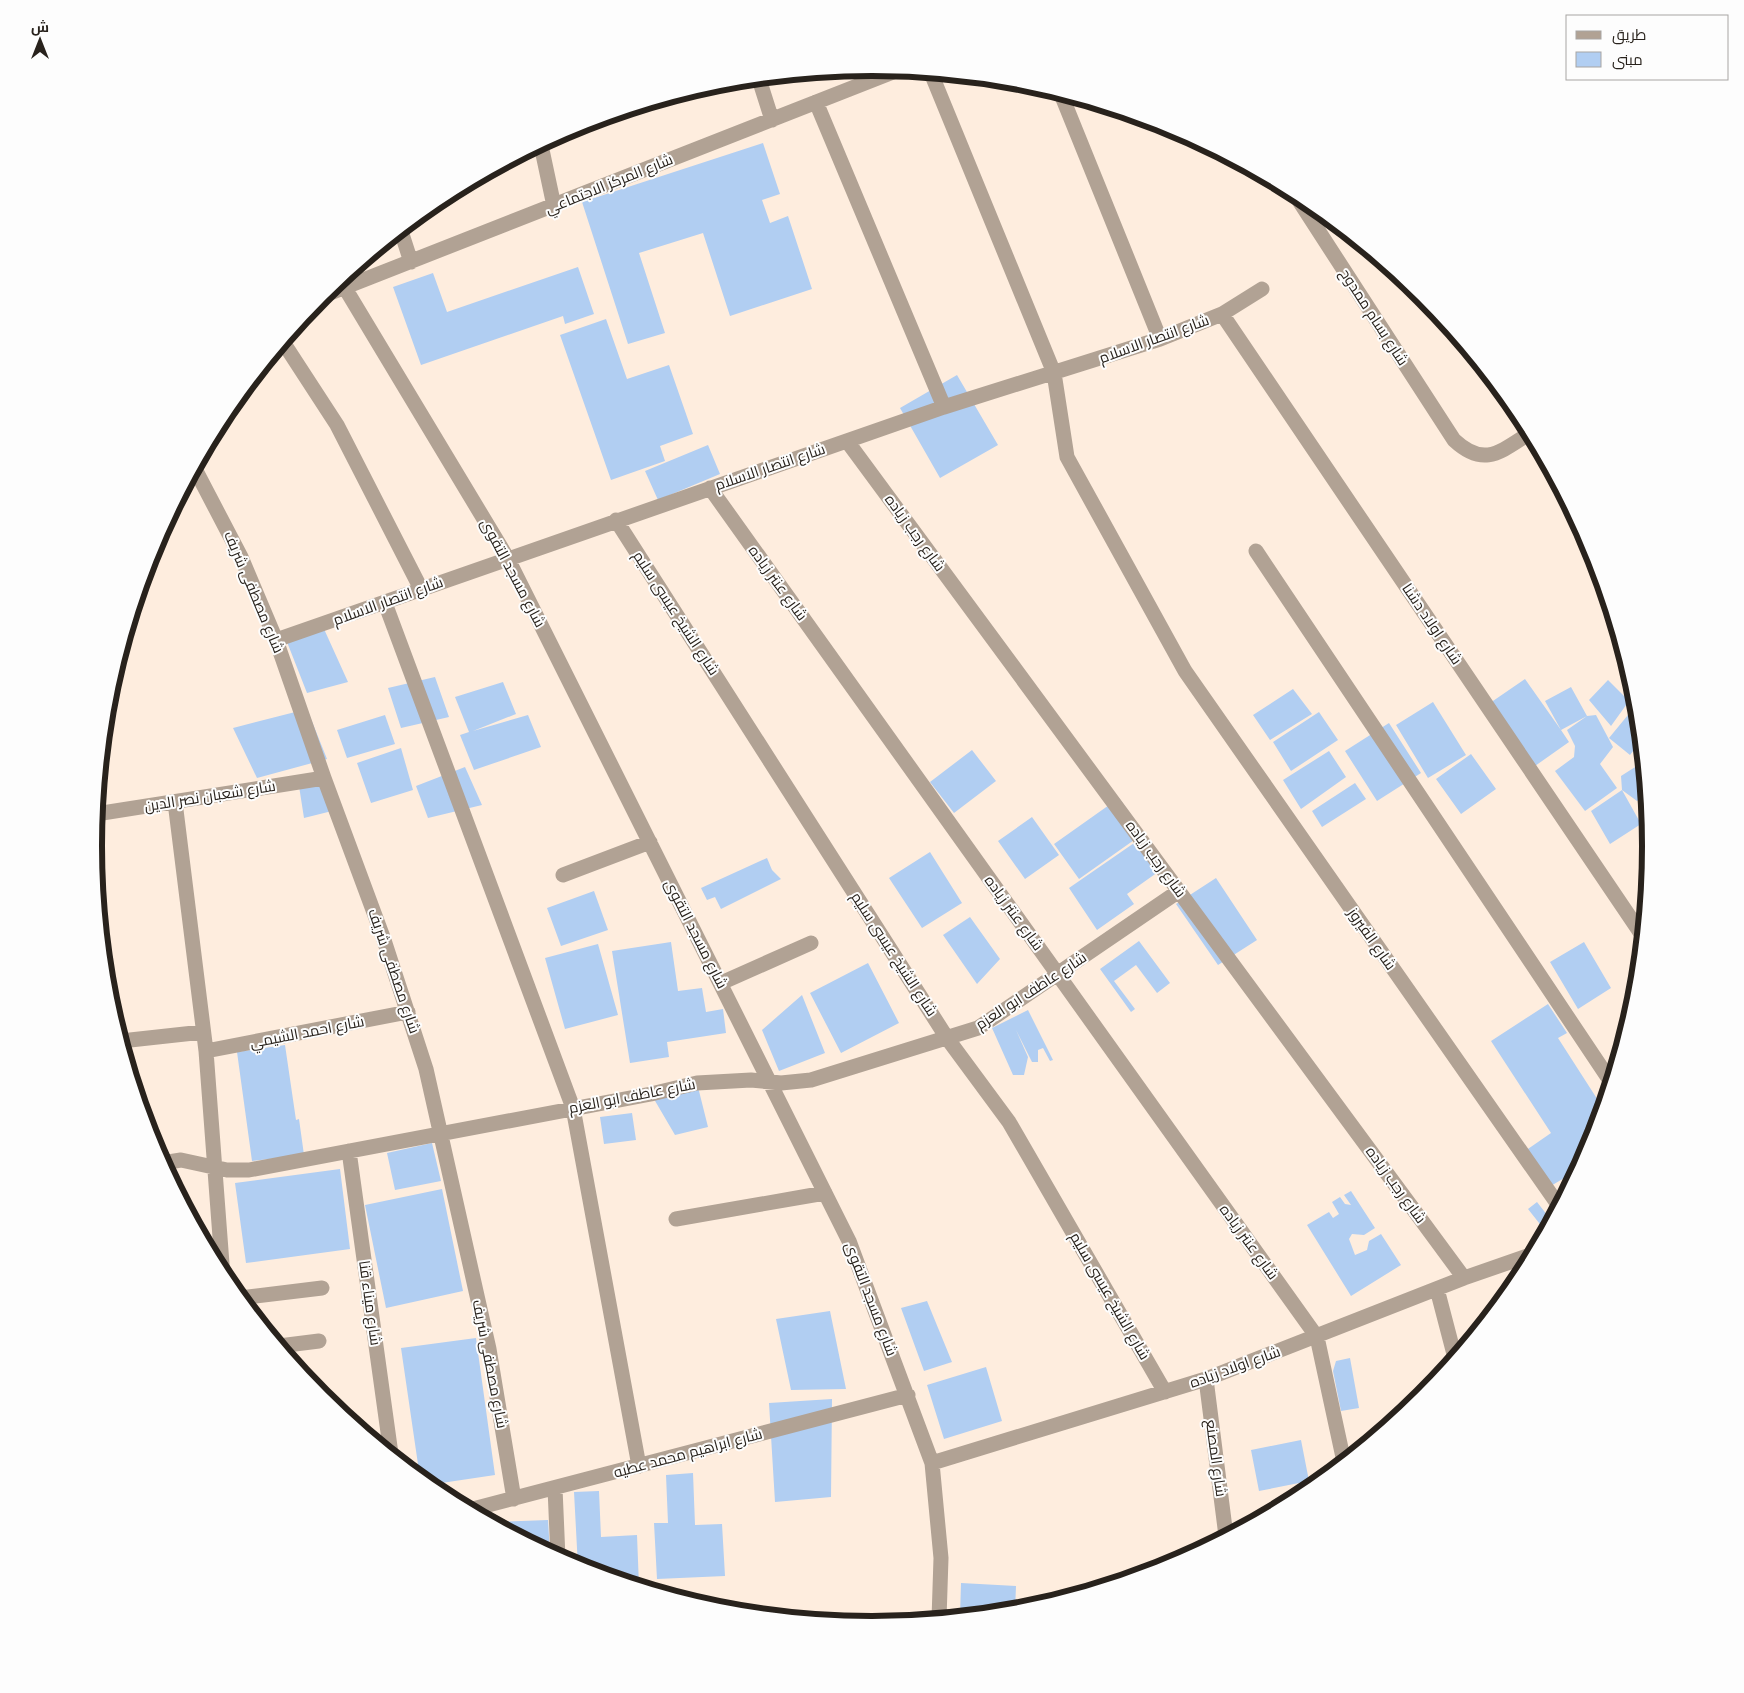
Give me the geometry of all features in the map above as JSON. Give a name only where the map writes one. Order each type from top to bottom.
[{"type":"street","name":"شارع المركز الاجتماعي","points":[[340,289],[772,120],[877,76]]},
{"type":"street","name":"شارع الفيروز","points":[[934,79],[1054,373],[1067,456],[1185,671],[1556,1201]]},
{"type":"street","points":[[761,85],[772,120]]},
{"type":"street","points":[[1064,100],[1160,339]]},
{"type":"street","points":[[816,102],[944,407]]},
{"type":"street","points":[[542,151],[554,206]]},
{"type":"street","name":"شارع بسام ممدوح","points":[[1304,209],[1454,440],[1467,453],[1477,456],[1487,455],[1504,449],[1524,437]]},
{"type":"street","points":[[402,236],[410,262]]},
{"type":"street","name":"شارع مسجد التقوى","points":[[344,288],[508,559],[849,1240],[932,1463],[940,1558],[939,1613]]},
{"type":"street","name":"شارع انتصار الاسلام","points":[[276,640],[944,407],[1160,339],[1222,314],[1262,289]]},
{"type":"street","name":"شارع اولاد دشنا","points":[[1222,314],[1638,929]]},
{"type":"street","points":[[286,347],[337,425],[421,589]]},
{"type":"street","name":"شارع رجب زياده","points":[[847,441],[1464,1278]]},
{"type":"street","name":"شارع مصطفى شريف","points":[[198,474],[241,557],[276,640],[324,778],[383,937],[426,1068],[489,1350],[514,1498]]},
{"type":"street","name":"شارع عنتر زياده","points":[[710,488],[1317,1337]]},
{"type":"street","name":"شارع الشيخ عيسى سليم","points":[[616,520],[947,1038],[1010,1122],[1165,1392]]},
{"type":"street","points":[[1256,552],[1607,1076]]},
{"type":"street","points":[[385,603],[573,1108],[639,1466]]},
{"type":"street","name":"شارع شعبان نصر الدين","points":[[103,813],[324,778]]},
{"type":"street","points":[[175,802],[206,1051],[222,1258]]},
{"type":"street","points":[[563,875],[650,842]]},
{"type":"street","name":"شارع عاطف ابو العزم","points":[[170,1162],[181,1160],[215,1168],[249,1170],[651,1094],[697,1082],[811,1080],[978,1028],[1179,891]]},
{"type":"street","points":[[721,983],[811,943]]},
{"type":"street","name":"شارع احمد الشيمي","points":[[206,1051],[408,1012]]},
{"type":"street","points":[[127,1040],[203,1032]]},
{"type":"street","name":"شارع ميناء قنا","points":[[349,1151],[390,1447]]},
{"type":"street","points":[[676,1219],[825,1192]]},
{"type":"street","name":"شارع اولاد زياده","points":[[932,1463],[1206,1379],[1464,1278],[1523,1258]]},
{"type":"street","points":[[248,1297],[322,1288]]},
{"type":"street","points":[[1436,1289],[1453,1351]]},
{"type":"street","points":[[1317,1337],[1343,1457]]},
{"type":"street","points":[[286,1345],[319,1340]]},
{"type":"street","name":"شارع المصنع","points":[[1206,1379],[1225,1531]]},
{"type":"street","name":"شارع ابراهيم محمد عطيه","points":[[477,1508],[908,1395]]},
{"type":"street","points":[[555,1488],[558,1549]]},
{"type":"building","points":[[763,143],[780,194],[762,200],[770,223],[788,216],[812,289],[730,316],[703,233],[639,253],[665,333],[628,344],[582,202]]},
{"type":"building","points":[[578,267],[594,314],[565,324],[563,316],[421,365],[393,287],[433,273],[447,312]]},
{"type":"building","points":[[606,319],[627,379],[669,365],[693,434],[660,446],[665,461],[611,480],[560,335]]},
{"type":"building","points":[[957,375],[998,445],[940,478],[900,408]]},
{"type":"building","points":[[708,445],[720,474],[658,500],[645,471]]},
{"type":"building","points":[[324,629],[348,682],[307,693],[287,642]]},
{"type":"building","points":[[435,677],[449,717],[401,728],[388,688]]},
{"type":"building","points":[[1525,679],[1569,742],[1535,766],[1490,703]]},
{"type":"building","points":[[1608,680],[1628,702],[1611,726],[1589,700]]},
{"type":"building","points":[[503,682],[516,714],[473,731],[528,715],[541,747],[474,770],[460,735],[469,732],[455,697]]},
{"type":"building","points":[[1571,687],[1587,716],[1561,730],[1545,701]]},
{"type":"building","points":[[1293,689],[1312,714],[1270,740],[1253,715]]},
{"type":"building","points":[[1433,702],[1466,755],[1428,778],[1396,725]]},
{"type":"building","points":[[307,709],[327,759],[257,778],[233,728]]},
{"type":"building","points":[[1319,712],[1338,740],[1291,771],[1273,742]]},
{"type":"building","points":[[1630,713],[1636,747],[1630,755],[1609,738]]},
{"type":"building","points":[[385,715],[395,744],[347,758],[337,730]]},
{"type":"building","points":[[1596,715],[1613,747],[1600,764],[1617,788],[1585,811],[1555,771],[1574,757],[1575,746],[1567,730],[1587,716]]},
{"type":"building","points":[[1389,723],[1421,773],[1377,801],[1345,751]]},
{"type":"building","points":[[401,748],[413,790],[371,803],[357,763]]},
{"type":"building","points":[[972,750],[996,781],[954,813],[930,782]]},
{"type":"building","points":[[1329,751],[1346,777],[1301,809],[1283,780]]},
{"type":"building","points":[[1471,754],[1496,789],[1461,814],[1436,779]]},
{"type":"building","points":[[1638,765],[1641,798],[1637,801],[1622,790],[1621,776]]},
{"type":"building","points":[[465,767],[482,805],[428,818],[416,786]]},
{"type":"building","points":[[330,779],[340,809],[304,818],[299,786]]},
{"type":"building","points":[[1355,783],[1366,799],[1322,827],[1312,811]]},
{"type":"building","points":[[1622,790],[1641,824],[1610,844],[1591,811]]},
{"type":"building","points":[[1119,798],[1144,833],[1079,879],[1054,844]]},
{"type":"building","points":[[1032,817],[1059,855],[1025,879],[998,841]]},
{"type":"building","points":[[1137,841],[1158,872],[1127,894],[1134,904],[1097,930],[1069,888]]},
{"type":"building","points":[[930,852],[962,903],[922,928],[889,878]]},
{"type":"building","points":[[767,858],[772,870],[781,879],[721,909],[715,897],[707,900],[701,888]]},
{"type":"building","points":[[1216,878],[1257,940],[1218,965],[1176,904]]},
{"type":"building","points":[[594,891],[608,930],[561,946],[547,908]]},
{"type":"building","points":[[970,917],[1000,959],[977,984],[943,935]]},
{"type":"building","points":[[1139,941],[1170,983],[1157,993],[1136,965],[1114,981],[1135,1009],[1131,1012],[1100,969]]},
{"type":"building","points":[[671,942],[678,991],[702,988],[706,1012],[723,1009],[726,1033],[667,1042],[669,1057],[630,1063],[612,951]]},
{"type":"building","points":[[1584,942],[1611,988],[1578,1009],[1550,962]]},
{"type":"building","points":[[598,944],[618,1015],[565,1029],[545,958]]},
{"type":"building","points":[[868,963],[899,1023],[841,1053],[810,993]]},
{"type":"building","points":[[802,995],[825,1053],[779,1071],[762,1030]]},
{"type":"building","points":[[1548,1004],[1567,1033],[1558,1038],[1598,1101],[1584,1141],[1567,1179],[1566,1177],[1549,1187],[1525,1151],[1551,1133],[1491,1041]]},
{"type":"building","points":[[1028,1010],[1053,1060],[1050,1061],[1043,1048],[1038,1050],[1038,1062],[1032,1062],[1016,1030],[1028,1057],[1024,1075],[1013,1075],[992,1028]]},
{"type":"building","points":[[285,1045],[296,1120],[299,1119],[304,1155],[252,1161],[237,1052]]},
{"type":"building","points":[[697,1083],[708,1127],[675,1135],[651,1094]]},
{"type":"building","points":[[632,1113],[636,1140],[604,1144],[600,1117]]},
{"type":"building","points":[[432,1143],[441,1181],[395,1190],[387,1153]]},
{"type":"building","points":[[340,1169],[350,1249],[246,1263],[235,1183]]},
{"type":"building","points":[[442,1189],[463,1291],[386,1308],[365,1205]]},
{"type":"building","points":[[1351,1191],[1375,1228],[1364,1235],[1352,1234],[1349,1239],[1355,1255],[1367,1250],[1369,1241],[1381,1234],[1401,1265],[1351,1296],[1307,1225],[1329,1212],[1333,1218],[1339,1214],[1332,1202],[1340,1197],[1345,1204],[1351,1205],[1344,1195]]},
{"type":"building","points":[[1537,1202],[1548,1216],[1542,1227],[1528,1209]]},
{"type":"building","points":[[927,1301],[952,1362],[924,1371],[901,1308]]},
{"type":"building","points":[[830,1311],[846,1389],[791,1390],[776,1319]]},
{"type":"building","points":[[476,1338],[495,1475],[439,1483],[419,1469],[401,1348]]},
{"type":"building","points":[[1350,1358],[1359,1408],[1341,1411],[1333,1371],[1336,1361]]},
{"type":"building","points":[[986,1367],[1002,1421],[944,1439],[927,1385]]},
{"type":"building","points":[[832,1399],[831,1497],[775,1502],[769,1403]]},
{"type":"building","points":[[1301,1440],[1309,1481],[1259,1491],[1251,1450]]},
{"type":"building","points":[[693,1473],[695,1525],[722,1524],[725,1576],[657,1579],[654,1523],[668,1523],[666,1475]]},
{"type":"building","points":[[599,1491],[601,1537],[637,1535],[639,1581],[578,1558],[574,1492]]},
{"type":"building","points":[[548,1520],[550,1545],[531,1537],[502,1522]]},
{"type":"building","points":[[961,1583],[1016,1586],[1015,1603],[960,1611]]}]
